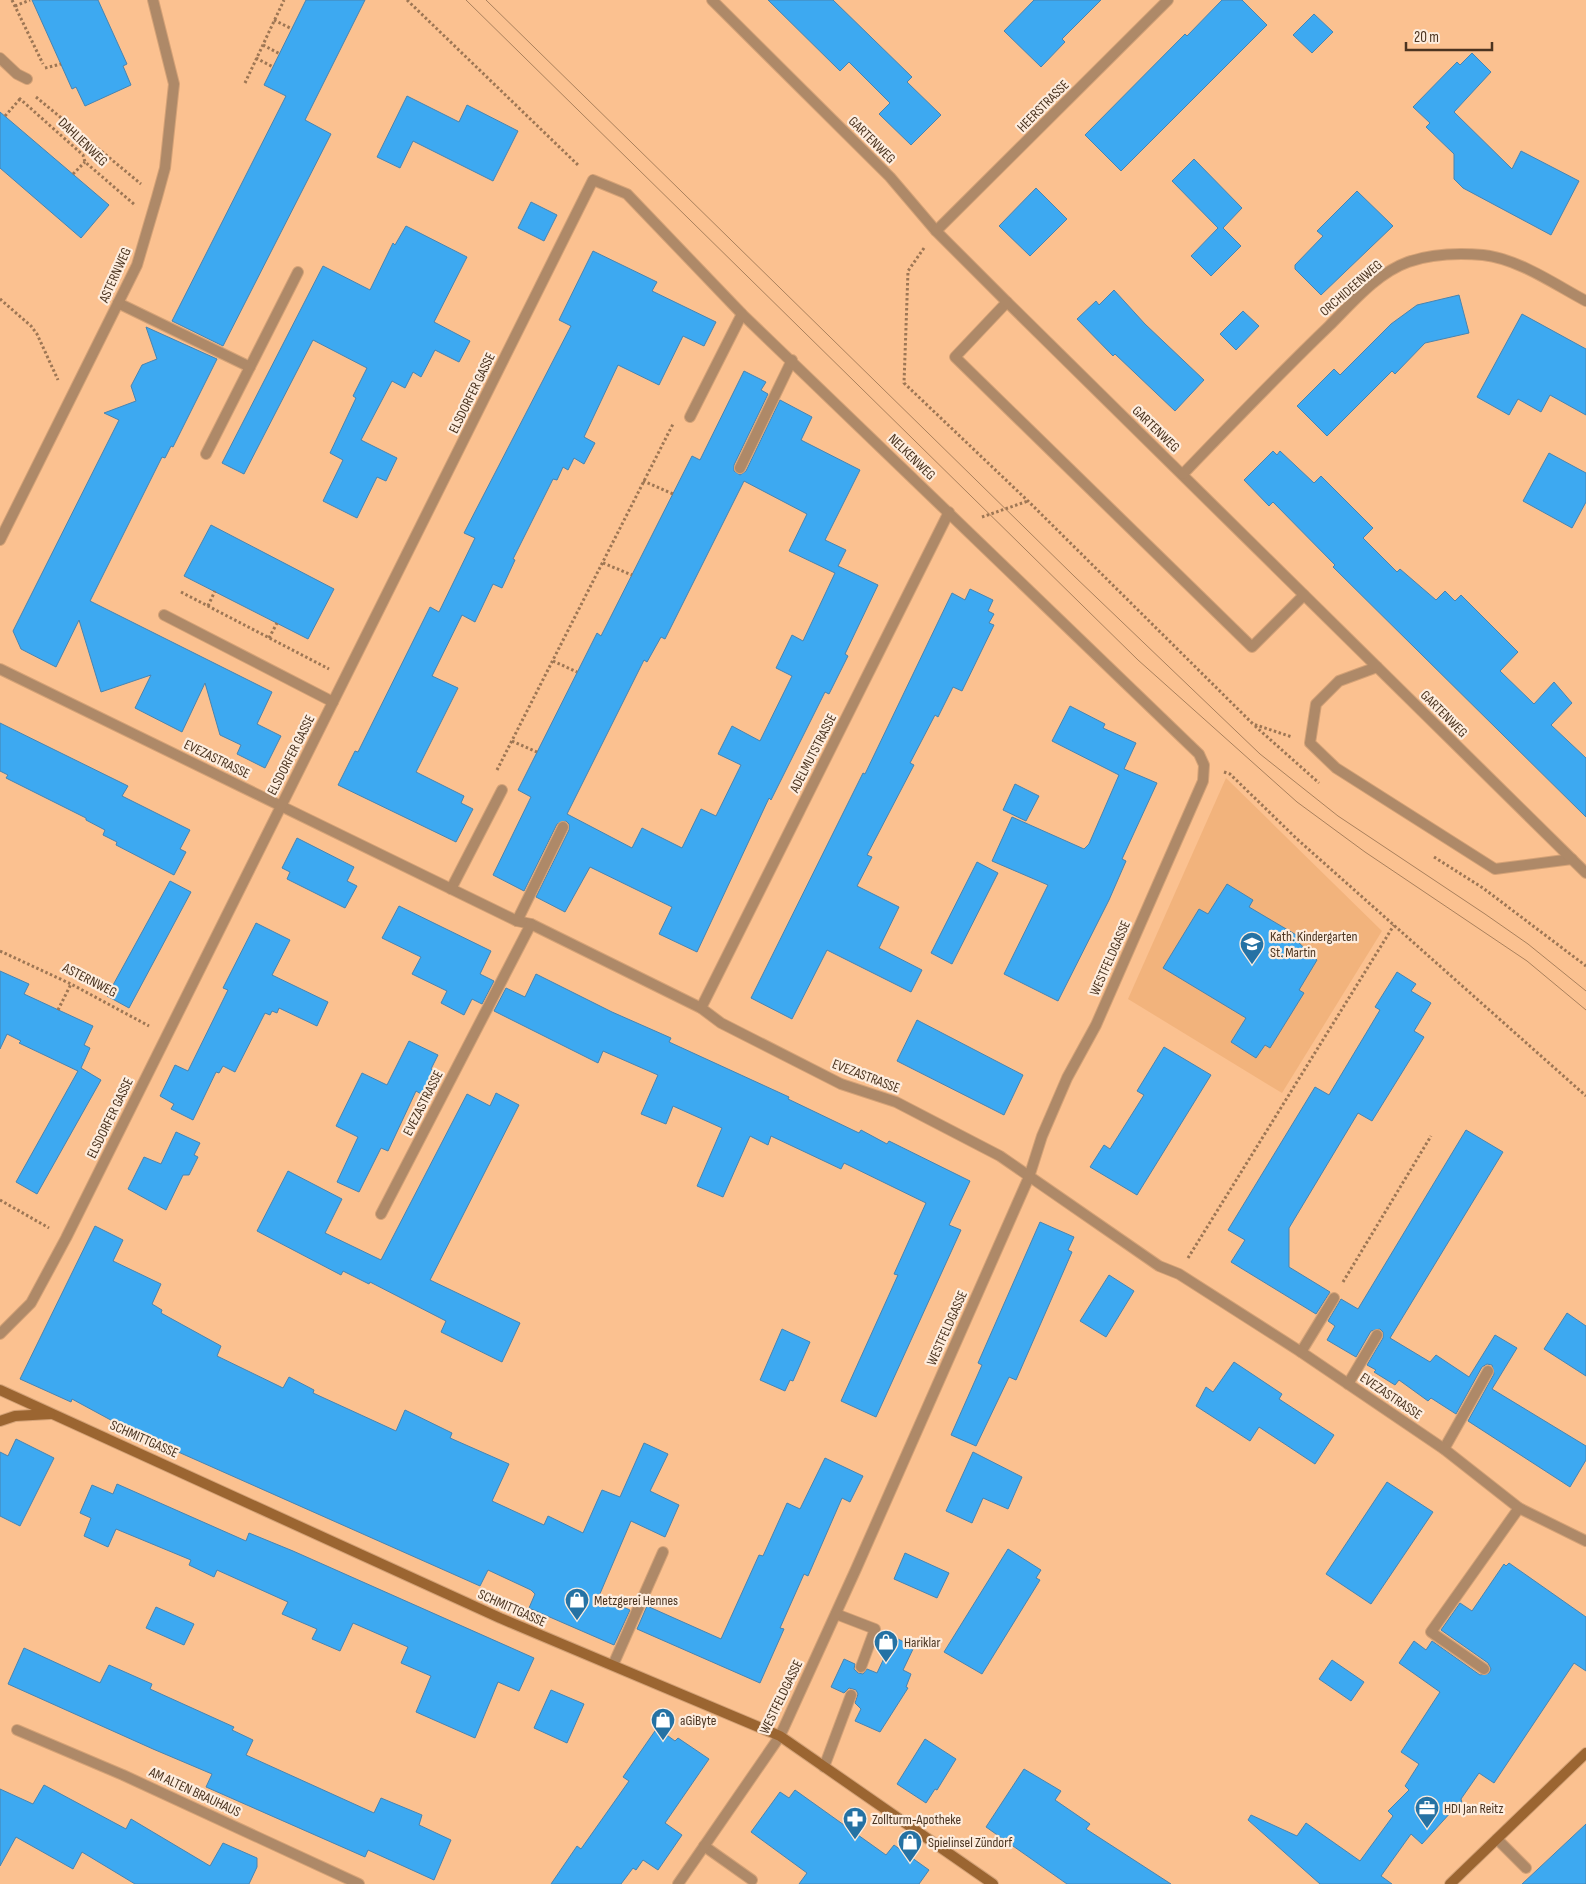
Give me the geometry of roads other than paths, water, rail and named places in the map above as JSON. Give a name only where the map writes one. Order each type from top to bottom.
[{"type":"main road","name":"SCHMITTGASSE","points":[[0,1390],[500,1618],[780,1736],[993,1884]]},
{"type":"main road","points":[[0,1421],[15,1416],[53,1414]]},
{"type":"main road","points":[[1450,1884],[1586,1753]]},
{"type":"street","name":"ASTERNWEG","points":[[0,540],[137,265],[157,197],[165,168],[174,84],[153,0]]},
{"type":"street","name":"GARTENWEG","points":[[712,0],[890,177],[936,231],[1007,302],[1586,873]]},
{"type":"street","name":"HEERSTRASSE","points":[[936,231],[1168,0]]},
{"type":"street","points":[[0,58],[18,74],[27,79]]},
{"type":"street","name":"NELKENWEG","points":[[593,180],[627,194],[742,314],[950,512],[1199,754],[1204,765]]},
{"type":"street","name":"ELSDORFER GASSE","points":[[0,1334],[32,1303],[66,1238],[593,180]]},
{"type":"street","name":"ORCHIDEENWEG","points":[[1183,474],[1285,369],[1363,293],[1386,273],[1408,262],[1447,254],[1485,255],[1520,266],[1586,301]]},
{"type":"street","points":[[206,454],[298,272]]},
{"type":"street","points":[[1007,302],[955,357],[1252,647],[1304,595]]},
{"type":"street","points":[[118,303],[250,368]]},
{"type":"street","points":[[690,417],[742,314]]},
{"type":"street","points":[[740,468],[792,360]]},
{"type":"street","name":"ADELMUTSTRASSE","points":[[701,1008],[950,512]]},
{"type":"street","points":[[164,614],[333,702]]},
{"type":"street","points":[[1377,667],[1340,681],[1316,704],[1310,743],[1336,768],[1495,869],[1572,860]]},
{"type":"street","name":"EVEZASTRASSE","points":[[0,669],[517,921],[531,924],[701,1008],[721,1023],[841,1084],[896,1102],[1000,1156],[1159,1266],[1179,1274],[1301,1352],[1444,1449],[1518,1508],[1586,1541]]},
{"type":"street","name":"WESTFELDGASSE","points":[[678,1884],[780,1736],[836,1614],[1029,1176],[1042,1136],[1067,1078],[1096,1025],[1203,781],[1204,765]]},
{"type":"street","points":[[451,889],[502,790]]},
{"type":"street","points":[[517,921],[563,826]]},
{"type":"street","name":"EVEZASTRASSE","points":[[381,1214],[531,924]]},
{"type":"street","points":[[1301,1352],[1334,1298]]},
{"type":"street","points":[[1348,1384],[1377,1335]]},
{"type":"street","points":[[1444,1449],[1488,1371]]},
{"type":"street","points":[[1484,1668],[1431,1632],[1518,1508]]},
{"type":"street","points":[[613,1665],[663,1552]]},
{"type":"street","points":[[836,1614],[875,1629],[861,1667]]},
{"type":"street","points":[[824,1767],[850,1695]]},
{"type":"street","name":"AM ALTEN BRAUHAUS","points":[[16,1730],[123,1774],[359,1884]]},
{"type":"street","points":[[1497,1839],[1526,1868]]},
{"type":"street","points":[[704,1846],[752,1880]]},
{"type":"tram line","points":[[466,0],[1138,660],[1297,802],[1365,852],[1527,961],[1586,1010]]},
{"type":"tram line","points":[[486,0],[1074,576],[1260,754],[1338,816],[1528,944],[1586,991]]},
{"type":"place","name":"Kath. Kindergarten St. Martin","points":[[1252,965]]},
{"type":"place","name":"Metzgerei Hennes","points":[[577,1621]]},
{"type":"place","name":"Hariklar","points":[[886,1663]]},
{"type":"place","name":"aGiByte","points":[[663,1741]]},
{"type":"place","name":"HDI Jan Reitz","points":[[1427,1829]]},
{"type":"place","name":"Zollturm-Apotheke","points":[[855,1840]]},
{"type":"place","name":"Spielinsel Zündorf","points":[[910,1863]]}]
